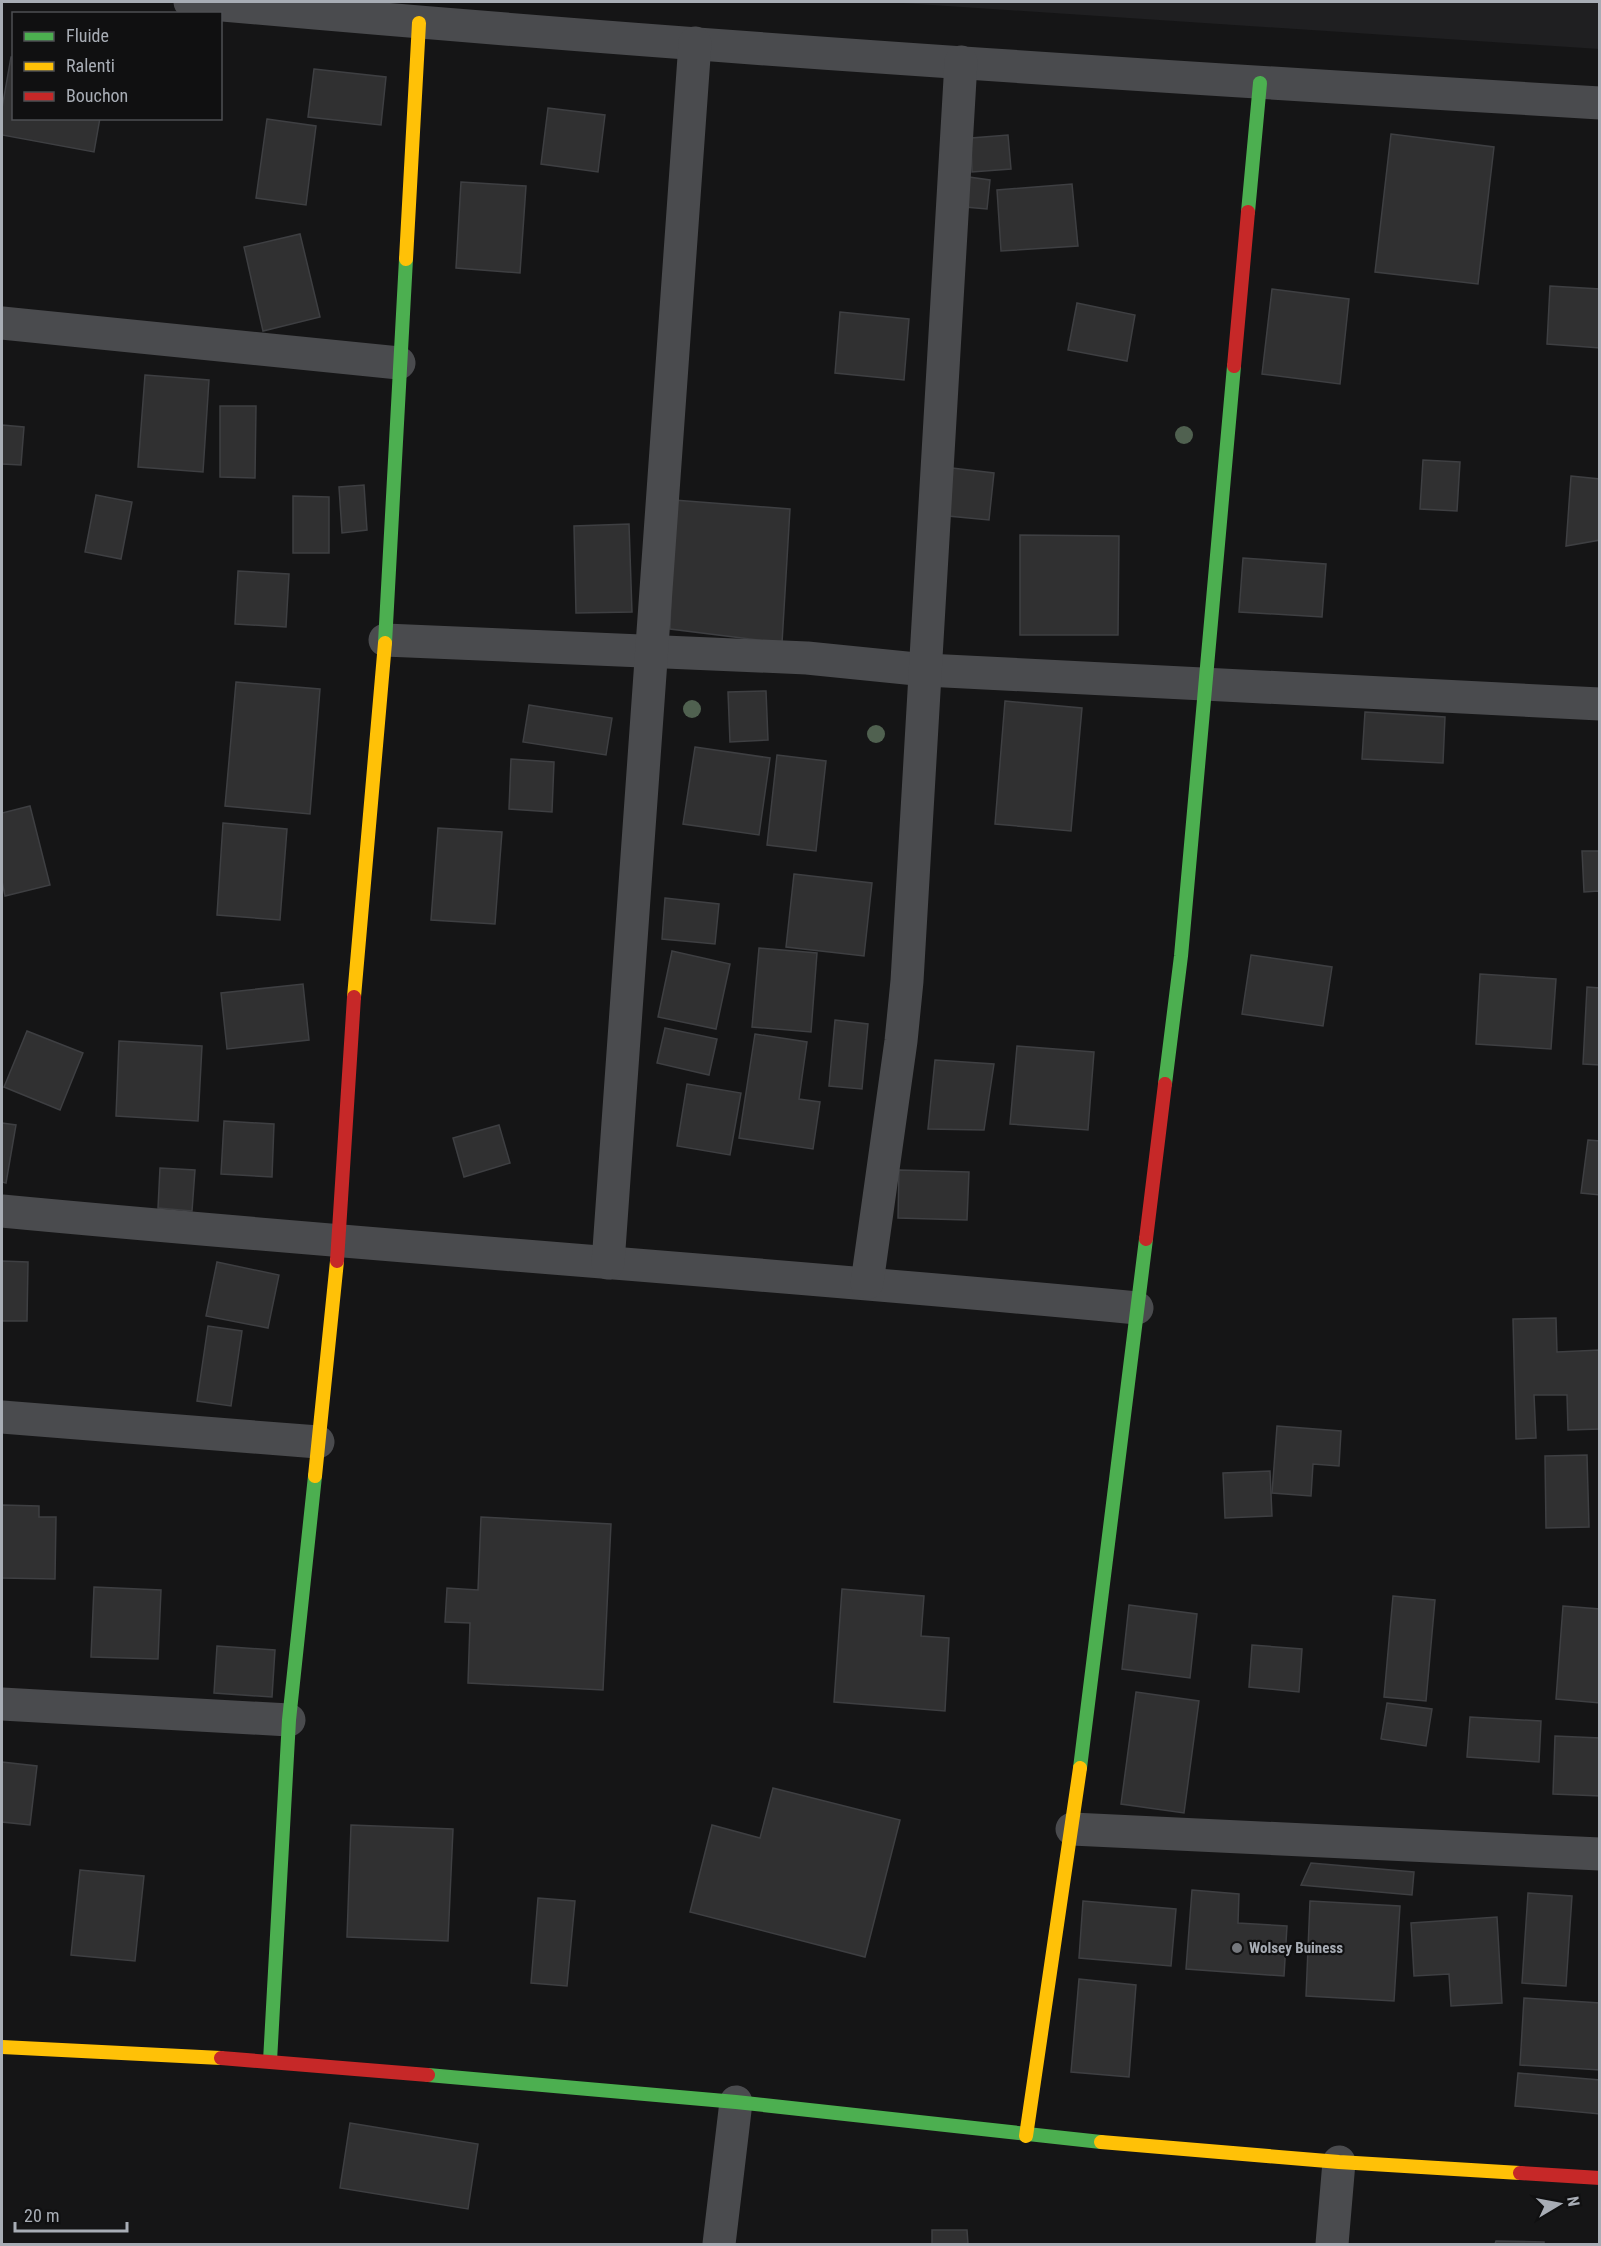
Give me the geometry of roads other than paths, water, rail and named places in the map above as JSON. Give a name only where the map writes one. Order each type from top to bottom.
[{"type":"street","points":[[190,2],[419,23],[695,43],[1260,83],[1599,103]]},
{"type":"street","points":[[270,2061],[289,1720],[339,1243],[357,957],[385,640],[419,23]]},
{"type":"street","points":[[608,1263],[695,43]]},
{"type":"street","points":[[867,1283],[902,1041],[961,62]]},
{"type":"street","points":[[1026,2136],[1072,1829],[1181,956],[1260,83]]},
{"type":"street","points":[[2,322],[399,363]]},
{"type":"street","points":[[385,640],[807,658],[926,670],[1207,682],[1599,704]]},
{"type":"street","points":[[2,1211],[339,1243],[867,1283],[1137,1308]]},
{"type":"street","points":[[2,1417],[318,1442]]},
{"type":"street","points":[[2,1704],[289,1720]]},
{"type":"street","points":[[1072,1829],[1599,1854]]},
{"type":"street","points":[[2,2047],[270,2061],[736,2102],[1026,2136],[1339,2163],[1599,2178]]},
{"type":"street","points":[[719,2244],[736,2102]]},
{"type":"street","points":[[1332,2244],[1339,2163]]},
{"type":"place","name":"Wolsey Buiness","points":[[1237,1948]]}]
